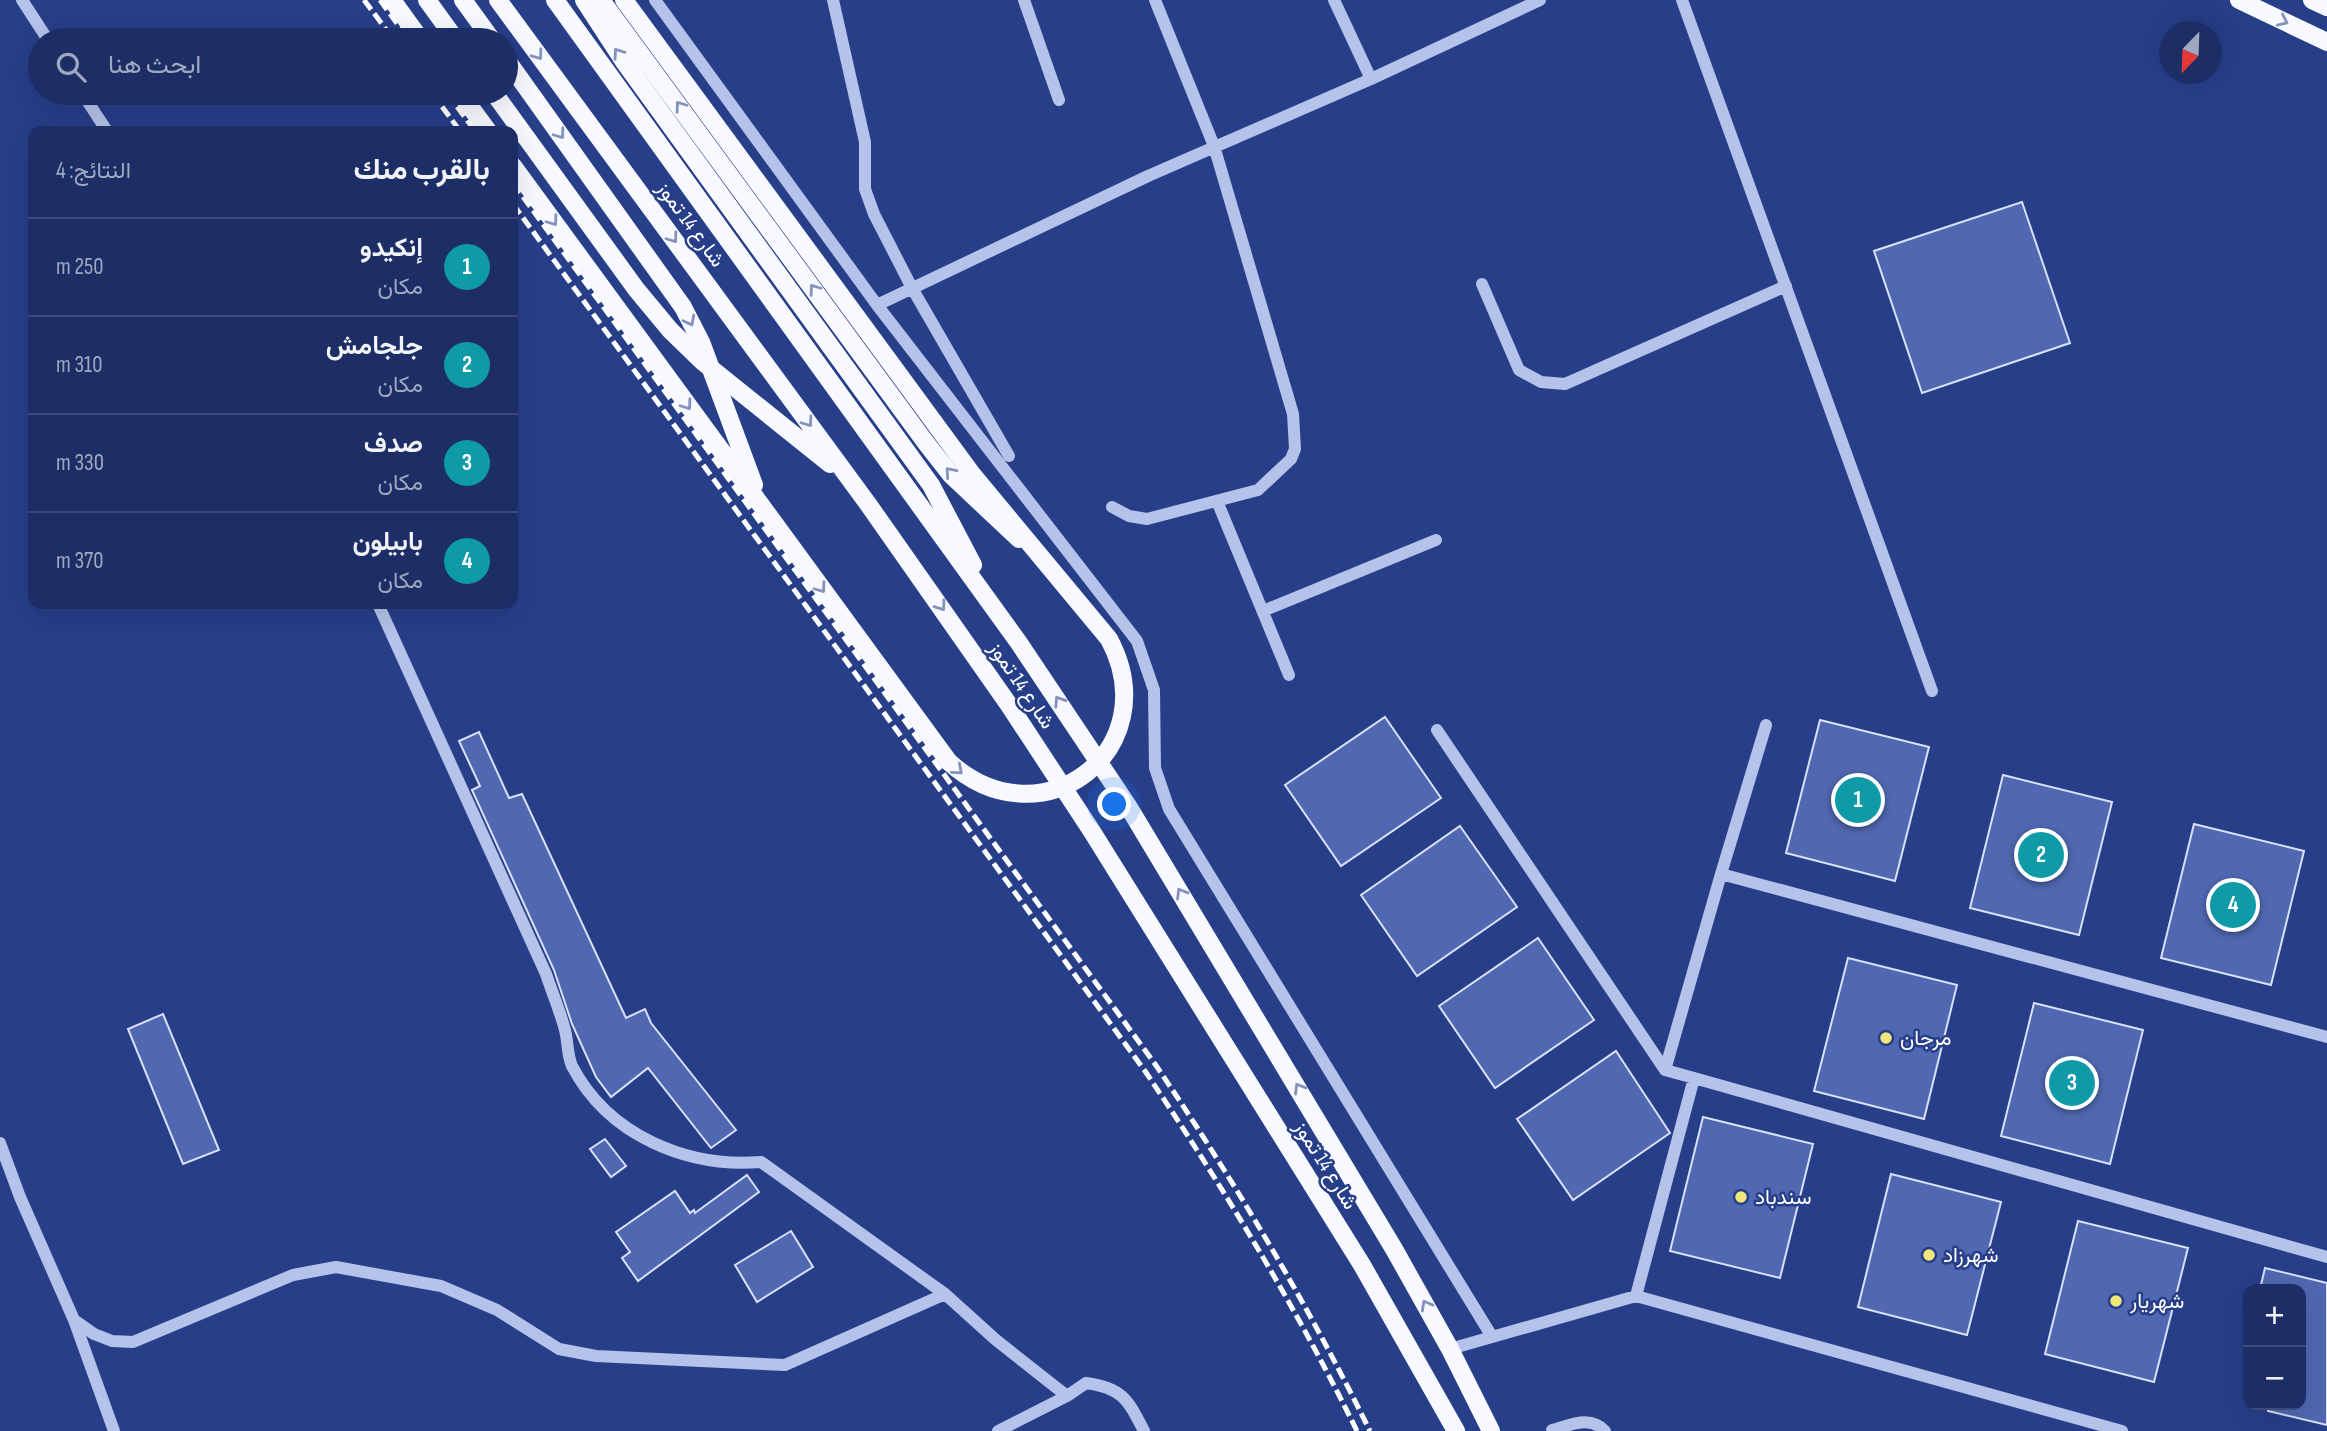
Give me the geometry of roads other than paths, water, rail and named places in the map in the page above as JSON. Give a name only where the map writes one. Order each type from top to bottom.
[{"type":"main road","points":[[392,0],[412,28]]},
{"type":"main road","points":[[428,0],[448,28]]},
{"type":"main road","points":[[463,0],[483,28]]},
{"type":"main road","name":"شارع 14 تموز","points":[[498,0],[943,607],[1091,830],[1362,1265],[1456,1431]]},
{"type":"main road","name":"شارع 14 تموز","points":[[555,0],[1019,643],[1128,806],[1336,1149],[1450,1349],[1491,1431]]},
{"type":"main road","points":[[584,0],[625,63],[930,485],[984,587],[1019,643]]},
{"type":"main road","points":[[601,0],[951,475],[1069,587]]},
{"type":"main road","points":[[518,173],[943,755],[964,776],[1001,792],[1031,794],[1060,789],[1094,768],[1117,735],[1126,696],[1118,657],[1096,621],[972,474],[624,0]]},
{"type":"main road","points":[[2239,0],[2327,42]]},
{"type":"main road","points":[[2312,0],[2327,7]]},
{"type":"main road","points":[[518,76],[683,307],[701,342],[757,494],[786,541]]},
{"type":"main road","points":[[469,105],[484,126]]},
{"type":"main road","points":[[503,105],[518,126]]},
{"type":"main road","points":[[518,126],[636,289],[670,330],[703,362],[828,463],[868,504]]},
{"type":"street","points":[[22,0],[40,28]]},
{"type":"street","points":[[654,0],[877,305],[1137,641],[1153,681],[1155,768],[1169,809],[1491,1335]]},
{"type":"street","points":[[833,0],[865,142],[865,189],[874,214],[912,288],[1009,456]]},
{"type":"street","points":[[1024,0],[1059,100]]},
{"type":"street","points":[[1112,507],[1129,516],[1147,519],[1258,490],[1291,459],[1295,436],[1293,414],[1214,146],[1155,0]]},
{"type":"street","points":[[1334,0],[1371,79]]},
{"type":"street","points":[[877,305],[1214,146],[1371,79],[1522,3],[1540,0]]},
{"type":"street","points":[[1682,0],[1932,691]]},
{"type":"street","points":[[90,105],[104,126]]},
{"type":"street","points":[[1482,284],[1519,370],[1541,382],[1565,384],[1786,286]]},
{"type":"street","points":[[1217,501],[1289,675]]},
{"type":"street","points":[[1263,611],[1436,540]]},
{"type":"street","points":[[380,609],[545,974],[565,1031],[571,1064],[595,1100],[650,1143],[688,1157],[729,1165],[761,1162],[944,1294],[996,1340],[1067,1396]]},
{"type":"street","points":[[1665,1070],[1766,725]]},
{"type":"street","points":[[1437,730],[1665,1070],[2327,1257]]},
{"type":"street","points":[[1721,874],[2327,1037]]},
{"type":"street","points":[[1636,1296],[1694,1078]]},
{"type":"street","points":[[0,1143],[20,1197],[74,1320],[114,1431]]},
{"type":"street","points":[[74,1320],[94,1334],[133,1342],[293,1275],[336,1267],[441,1286],[497,1310],[559,1349],[597,1356],[785,1365],[944,1294]]},
{"type":"street","points":[[1450,1349],[1491,1335],[1636,1296],[2122,1431]]},
{"type":"street","points":[[998,1431],[1067,1396],[1086,1383],[1101,1385],[1127,1397],[1144,1431]]},
{"type":"street","points":[[1552,1430],[1585,1421],[1595,1422],[1605,1431]]},
{"type":"railway","points":[[364,0],[385,28]]},
{"type":"railway","points":[[380,0],[400,28]]},
{"type":"railway","points":[[441,105],[456,126]]},
{"type":"railway","points":[[456,105],[471,126]]},
{"type":"railway","points":[[518,190],[1155,1064],[1269,1244],[1370,1431]]},
{"type":"railway","points":[[518,211],[1145,1071],[1257,1247],[1309,1338],[1357,1431]]},
{"type":"place","name":"إنكيدو","points":[[1858,800]]},
{"type":"place","name":"جلجامش","points":[[2041,855]]},
{"type":"place","name":"بابيلون","points":[[2233,905]]},
{"type":"place","name":"مرجان","points":[[1886,1038]]},
{"type":"place","name":"صدف","points":[[2072,1083]]},
{"type":"place","name":"سندباد","points":[[1741,1197]]},
{"type":"place","name":"شهرزاد","points":[[1929,1255]]},
{"type":"place","name":"شهريار","points":[[2116,1301]]}]
